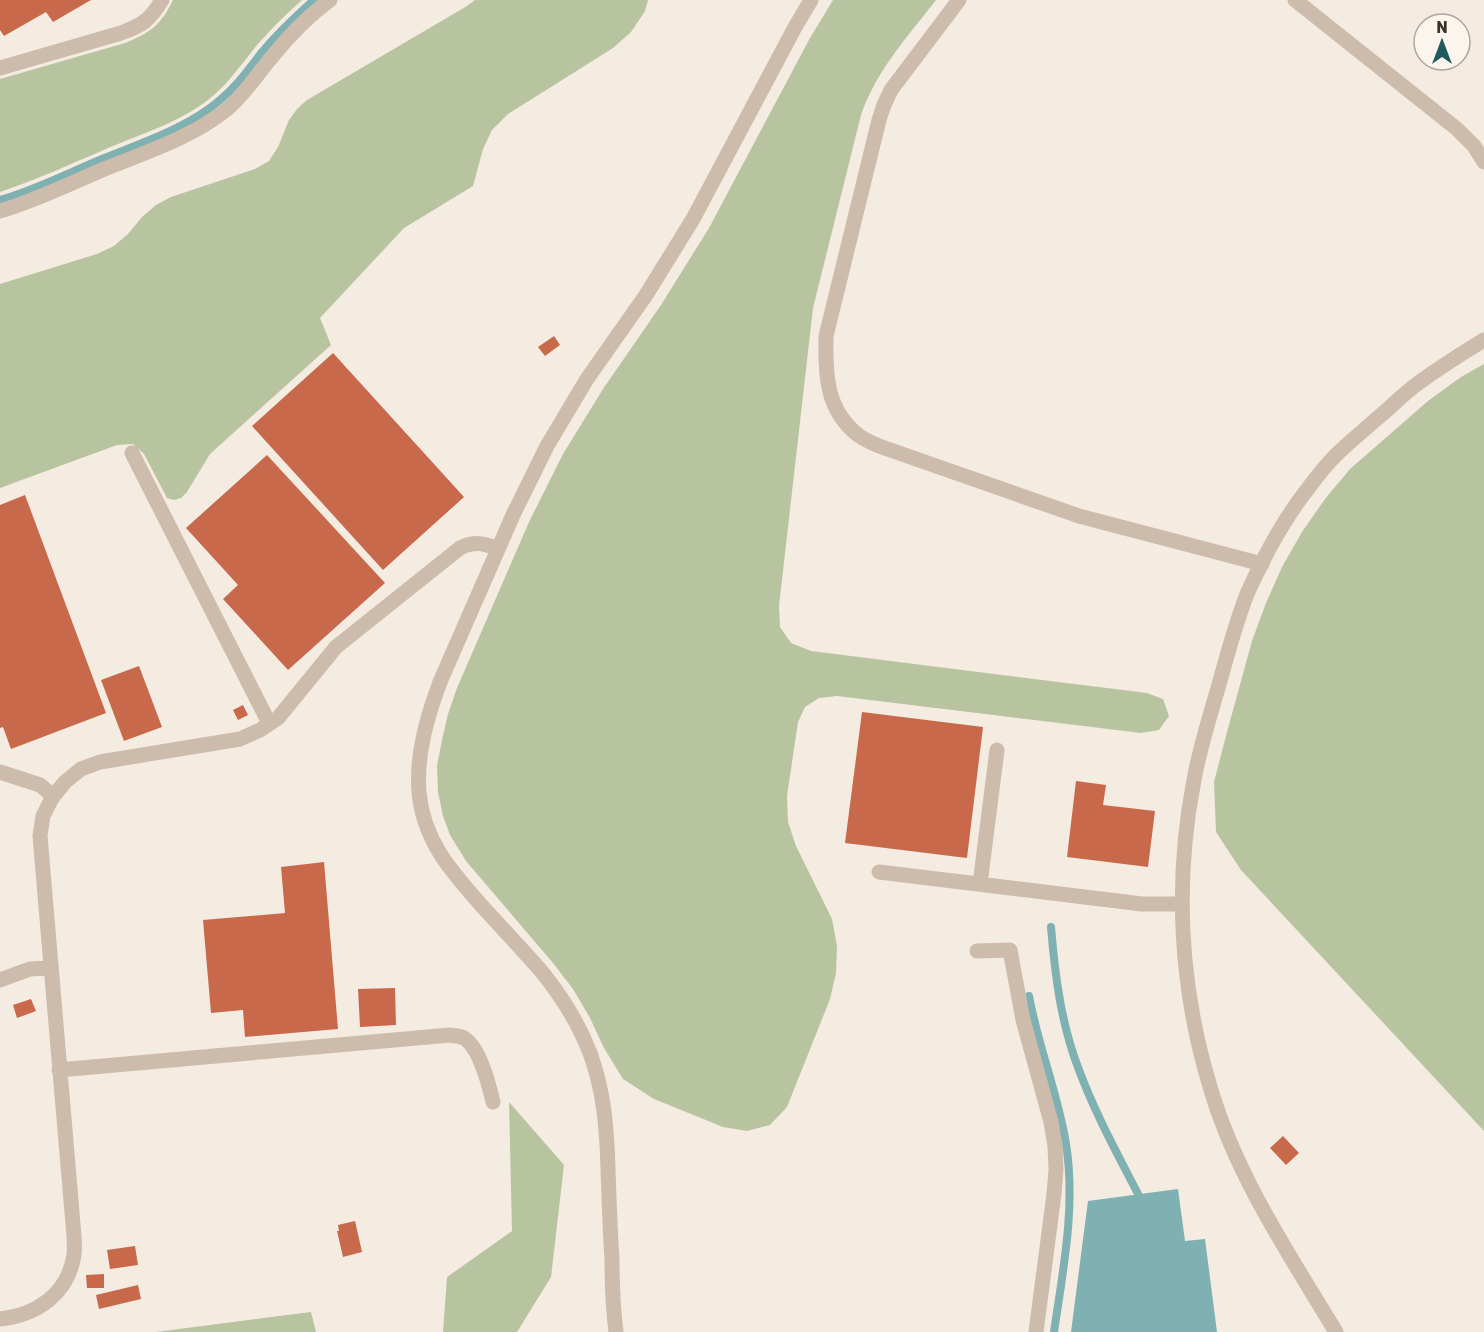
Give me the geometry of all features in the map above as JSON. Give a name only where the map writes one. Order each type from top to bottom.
[{"type":"street","points":[[0,68],[139,26],[153,15],[162,0]]},
{"type":"street","points":[[0,211],[173,141],[201,127],[241,95],[297,29],[330,0]]},
{"type":"street","points":[[616,1332],[606,1114],[600,1083],[590,1053],[578,1024],[561,997],[542,972],[451,872],[436,848],[425,821],[419,793],[419,765],[430,708],[440,682],[529,480],[561,420],[658,276],[693,219],[811,0]]},
{"type":"street","points":[[959,0],[891,90],[879,120],[826,336],[825,360],[834,405],[845,423],[860,437],[879,446],[1079,516],[1262,564]]},
{"type":"street","points":[[1294,0],[1457,129],[1474,146],[1484,162]]},
{"type":"street","points":[[1336,1332],[1251,1189],[1229,1141],[1211,1091],[1197,1040],[1188,988],[1183,936],[1182,904],[1186,830],[1194,778],[1233,634],[1247,595],[1285,521],[1336,455],[1415,386],[1450,360],[1484,340]]},
{"type":"street","points":[[132,453],[269,723]]},
{"type":"street","points":[[0,1319],[25,1314],[43,1305],[58,1292],[68,1275],[74,1256],[39,836],[43,816],[53,796],[65,782],[81,770],[100,762],[240,739],[260,730],[278,718],[336,647],[460,548],[478,543],[488,544],[498,549]]},
{"type":"street","points":[[980,884],[997,750]]},
{"type":"street","points":[[0,772],[39,785],[53,796]]},
{"type":"street","points":[[879,872],[1142,904],[1182,904]]},
{"type":"street","points":[[977,951],[1010,950],[1023,1020],[1051,1122],[1055,1146],[1054,1194],[1036,1332]]},
{"type":"street","points":[[0,980],[30,969],[50,968]]},
{"type":"street","points":[[59,1070],[450,1035],[462,1037],[471,1044],[485,1071],[493,1102]]},
{"type":"green space","points":[[173,0],[302,0],[262,39],[221,88],[191,112],[149,132],[0,192],[0,79],[134,39],[148,32],[159,22]]},
{"type":"green space","points":[[475,0],[648,0],[645,11],[631,32],[613,48],[508,114],[492,130],[483,149],[473,186],[404,228],[320,318],[331,345],[210,454],[181,498],[174,500],[167,498],[144,454],[133,444],[117,445],[0,488],[0,284],[97,254],[114,246],[156,205],[171,197],[255,169],[269,161],[278,147],[289,120],[307,100]]},
{"type":"green space","points":[[833,0],[936,0],[884,69],[861,115],[813,308],[779,606],[780,627],[791,643],[811,651],[1147,693],[1163,699],[1169,716],[1159,730],[1141,733],[837,696],[819,698],[805,707],[798,722],[787,796],[788,822],[796,846],[832,919],[837,946],[836,973],[830,999],[787,1107],[770,1125],[747,1131],[723,1127],[654,1099],[623,1079],[573,989],[466,861],[450,835],[438,792],[437,766],[448,714],[457,688],[529,522],[563,454],[709,228],[810,38]]},
{"type":"green space","points":[[1484,364],[1484,1131],[1241,870],[1216,832],[1214,782],[1252,641],[1282,567],[1302,532],[1350,469],[1428,401],[1461,377]]},
{"type":"green space","points":[[509,1102],[564,1165],[551,1277],[517,1332],[443,1332],[447,1277],[512,1231]]},
{"type":"green space","points":[[311,1312],[316,1332],[156,1332]]},
{"type":"water","points":[[1178,1189],[1185,1241],[1205,1239],[1217,1332],[1071,1332],[1088,1201]]},
{"type":"building","points":[[0,0],[91,0],[53,22],[46,12],[4,36],[0,30]]},
{"type":"building","points":[[554,336],[560,345],[545,356],[538,347]]},
{"type":"building","points":[[333,353],[464,497],[383,570],[252,426]]},
{"type":"building","points":[[267,455],[385,583],[288,670],[223,599],[238,585],[186,528]]},
{"type":"building","points":[[25,495],[106,713],[11,749],[3,727],[0,728],[0,505]]},
{"type":"building","points":[[139,666],[162,727],[124,741],[101,680]]},
{"type":"building","points":[[243,705],[248,715],[238,720],[233,710]]},
{"type":"building","points":[[862,712],[983,727],[967,858],[845,843]]},
{"type":"building","points":[[1076,781],[1106,785],[1103,805],[1155,811],[1148,867],[1067,857]]},
{"type":"building","points":[[324,862],[338,1029],[245,1037],[243,1010],[211,1013],[203,920],[285,913],[281,867]]},
{"type":"building","points":[[395,988],[396,1025],[360,1027],[358,989]]},
{"type":"building","points":[[31,999],[36,1011],[17,1018],[13,1005]]},
{"type":"building","points":[[1283,1136],[1299,1153],[1286,1165],[1270,1148]]},
{"type":"building","points":[[355,1221],[362,1252],[343,1257],[337,1231],[339,1231],[338,1225]]},
{"type":"building","points":[[135,1246],[138,1265],[110,1269],[107,1250]]},
{"type":"building","points":[[104,1274],[104,1288],[87,1288],[86,1275]]},
{"type":"building","points":[[138,1285],[141,1299],[99,1309],[96,1295]]},
{"type":"waterway","points":[[0,200],[148,141],[194,119],[232,89],[274,38],[314,0]]},
{"type":"waterway","points":[[1051,927],[1060,999],[1073,1053],[1099,1117],[1138,1194]]},
{"type":"waterway","points":[[1029,996],[1062,1125],[1069,1167],[1067,1238],[1054,1332]]}]
